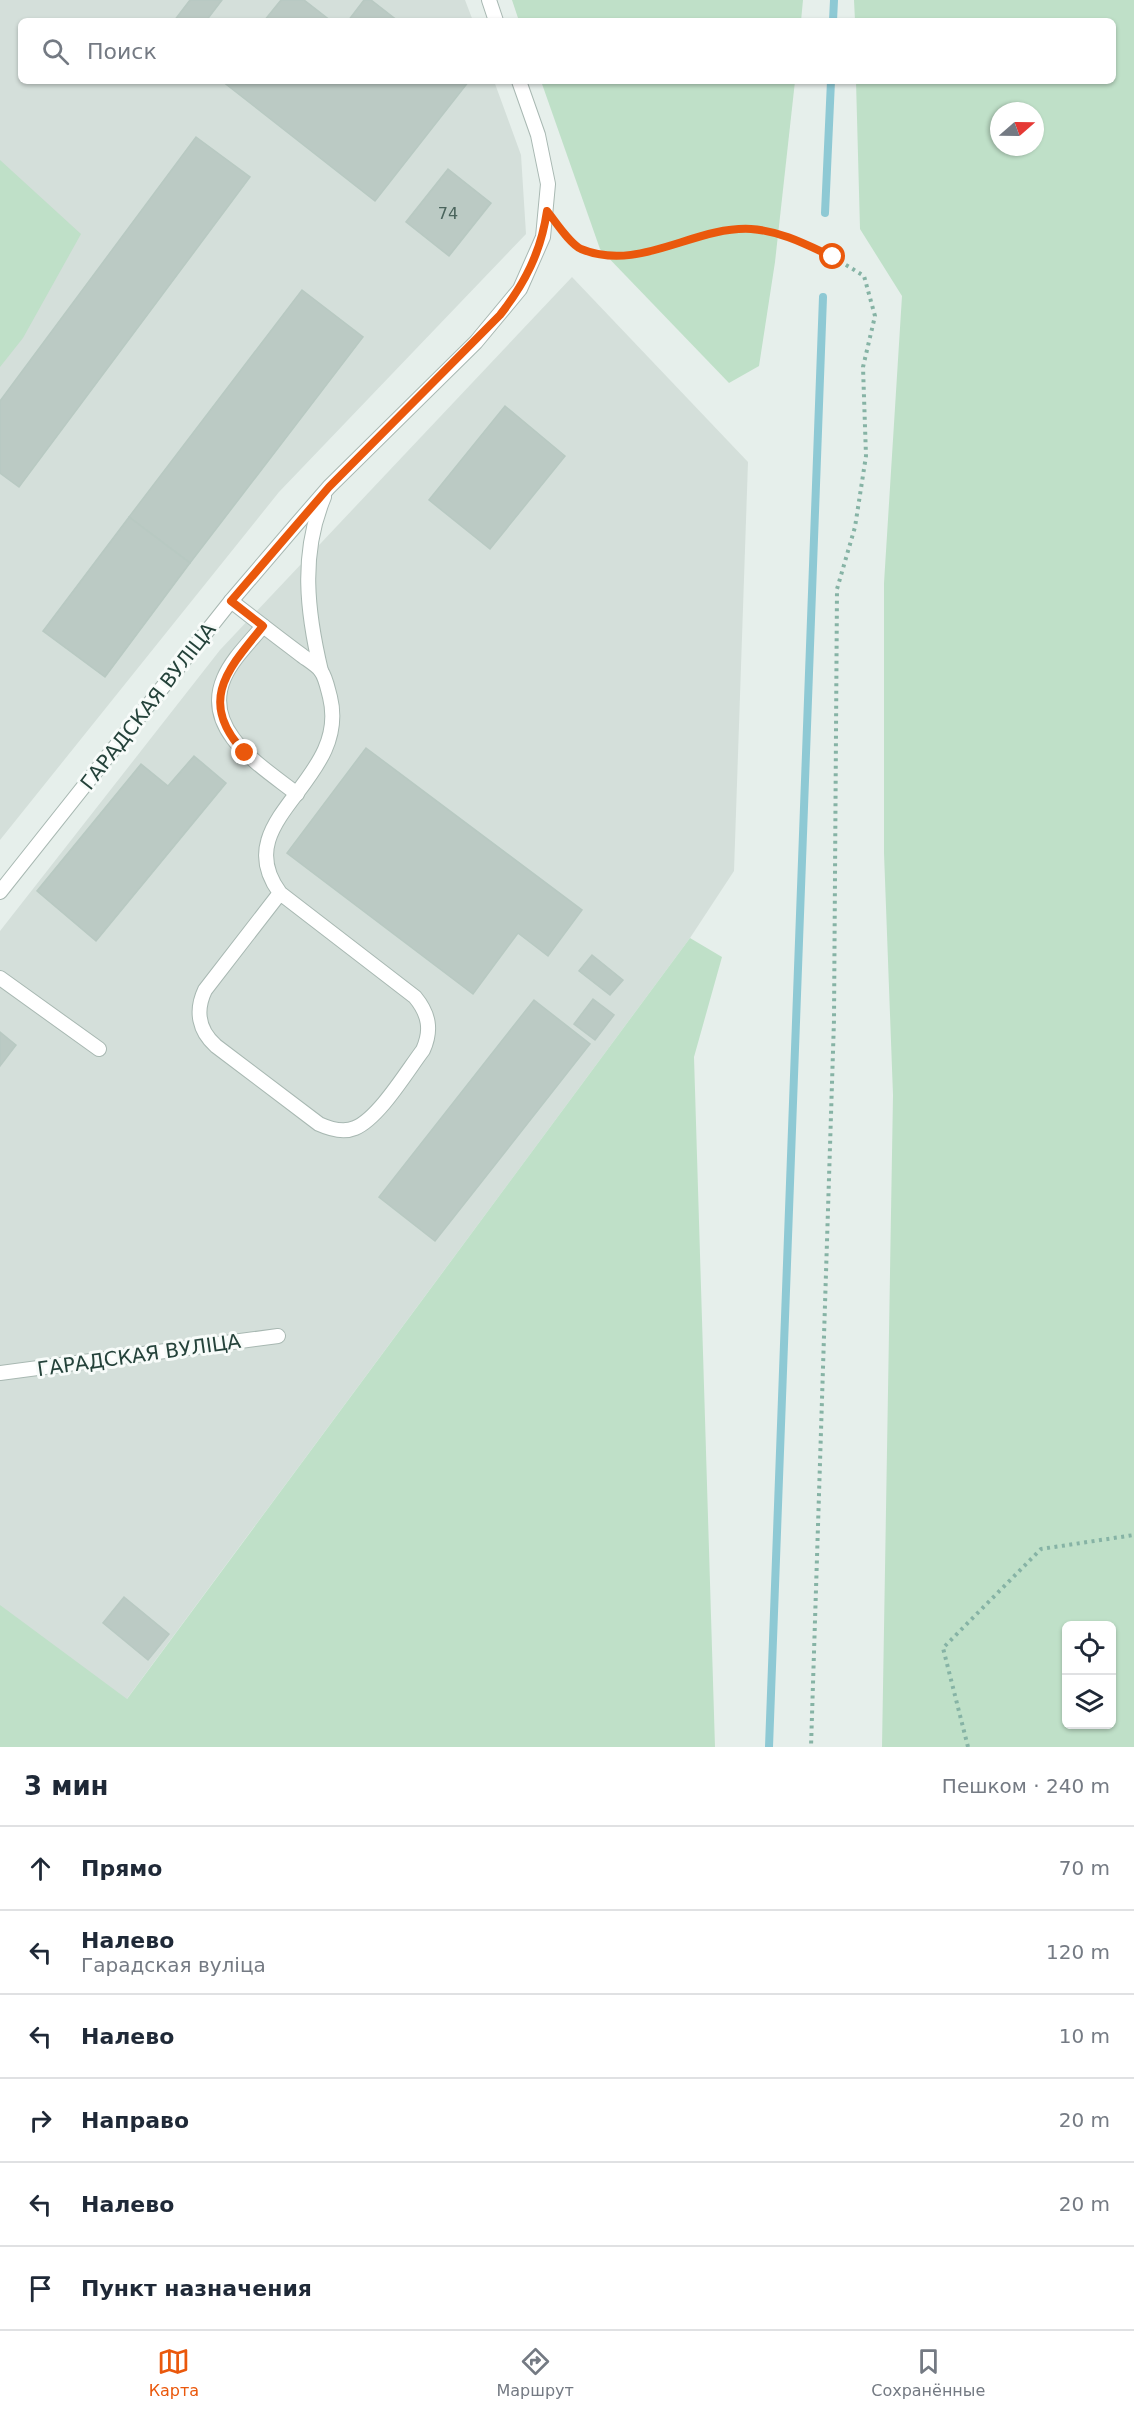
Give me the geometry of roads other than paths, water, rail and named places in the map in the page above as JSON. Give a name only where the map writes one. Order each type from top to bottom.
[{"type":"lane","points":[[489,0],[495,18]]},
{"type":"lane","name":"ГАРАДСКАЯ ВУЛІЦА","points":[[0,892],[231,601],[329,487],[476,342],[520,289],[534,262],[543,237],[547,211],[545,159],[520,84]]},
{"type":"lane","points":[[280,893],[205,990],[199,1009],[203,1030],[216,1046],[319,1124],[329,1129],[353,1129],[374,1114],[423,1050],[428,1039],[427,1016],[415,997],[280,893],[268,874],[265,849],[275,825],[321,759],[334,726],[333,710],[312,633],[307,572],[315,522],[329,487]]},
{"type":"lane","points":[[231,601],[321,671]]},
{"type":"lane","points":[[263,626],[230,667],[223,680],[219,694],[221,711],[234,741],[297,794]]},
{"type":"lane","points":[[0,978],[99,1049]]},
{"type":"lane","name":"ГАРАДСКАЯ ВУЛІЦА","points":[[0,1373],[278,1336]]},
{"type":"waterway","points":[[833,18],[834,0]]},
{"type":"waterway","points":[[825,213],[831,84]]},
{"type":"waterway","points":[[769,1747],[823,297]]}]
